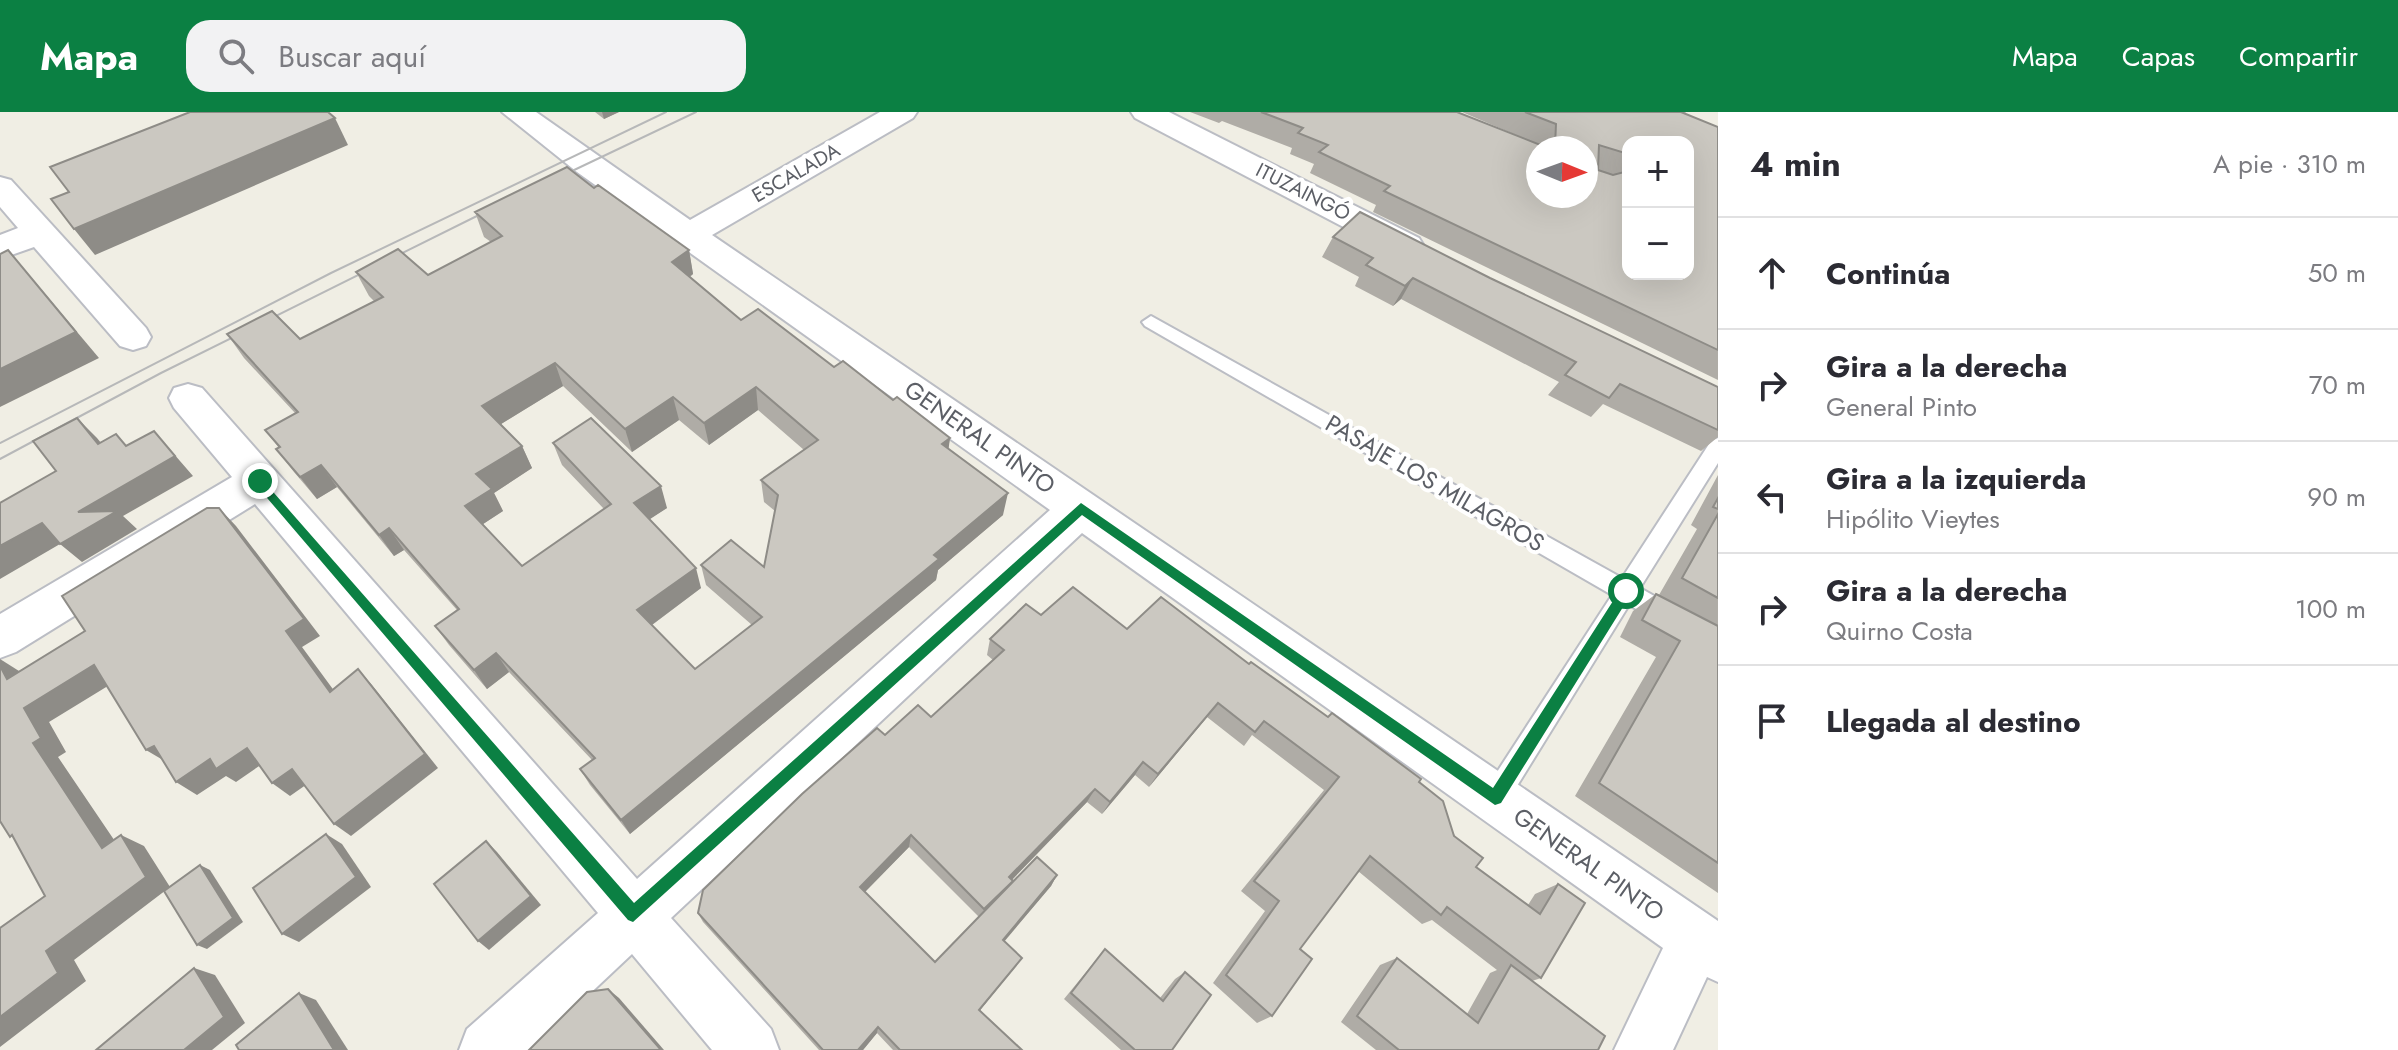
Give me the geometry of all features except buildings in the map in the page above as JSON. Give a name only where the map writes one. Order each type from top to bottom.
[{"type":"street","name":"GENERAL PINTO","points":[[517,112],[1707,947]]},
{"type":"street","name":"ESCALADA","points":[[690,234],[902,112]]},
{"type":"street","name":"ITUZAINGÓ","points":[[1146,112],[1434,260]]},
{"type":"street","points":[[0,187],[133,337]]},
{"type":"street","points":[[0,248],[39,232]]},
{"type":"street","points":[[188,398],[750,1050]]},
{"type":"street","points":[[0,638],[260,481]]},
{"type":"street","points":[[488,1050],[633,914],[1081,508]]},
{"type":"street","points":[[1643,1050],[1707,947]]},
{"type":"lane","name":"PASAJE LOS MILAGROS","points":[[1151,322],[1718,644]]},
{"type":"lane","points":[[1495,798],[1718,446]]},
{"type":"tram line","points":[[0,443],[331,273],[666,112]]},
{"type":"tram line","points":[[551,181],[696,112]]},
{"type":"tram line","points":[[0,459],[161,373],[497,206]]},
{"type":"route","points":[[260,481],[633,914],[1081,508],[1495,798],[1626,591]]}]
